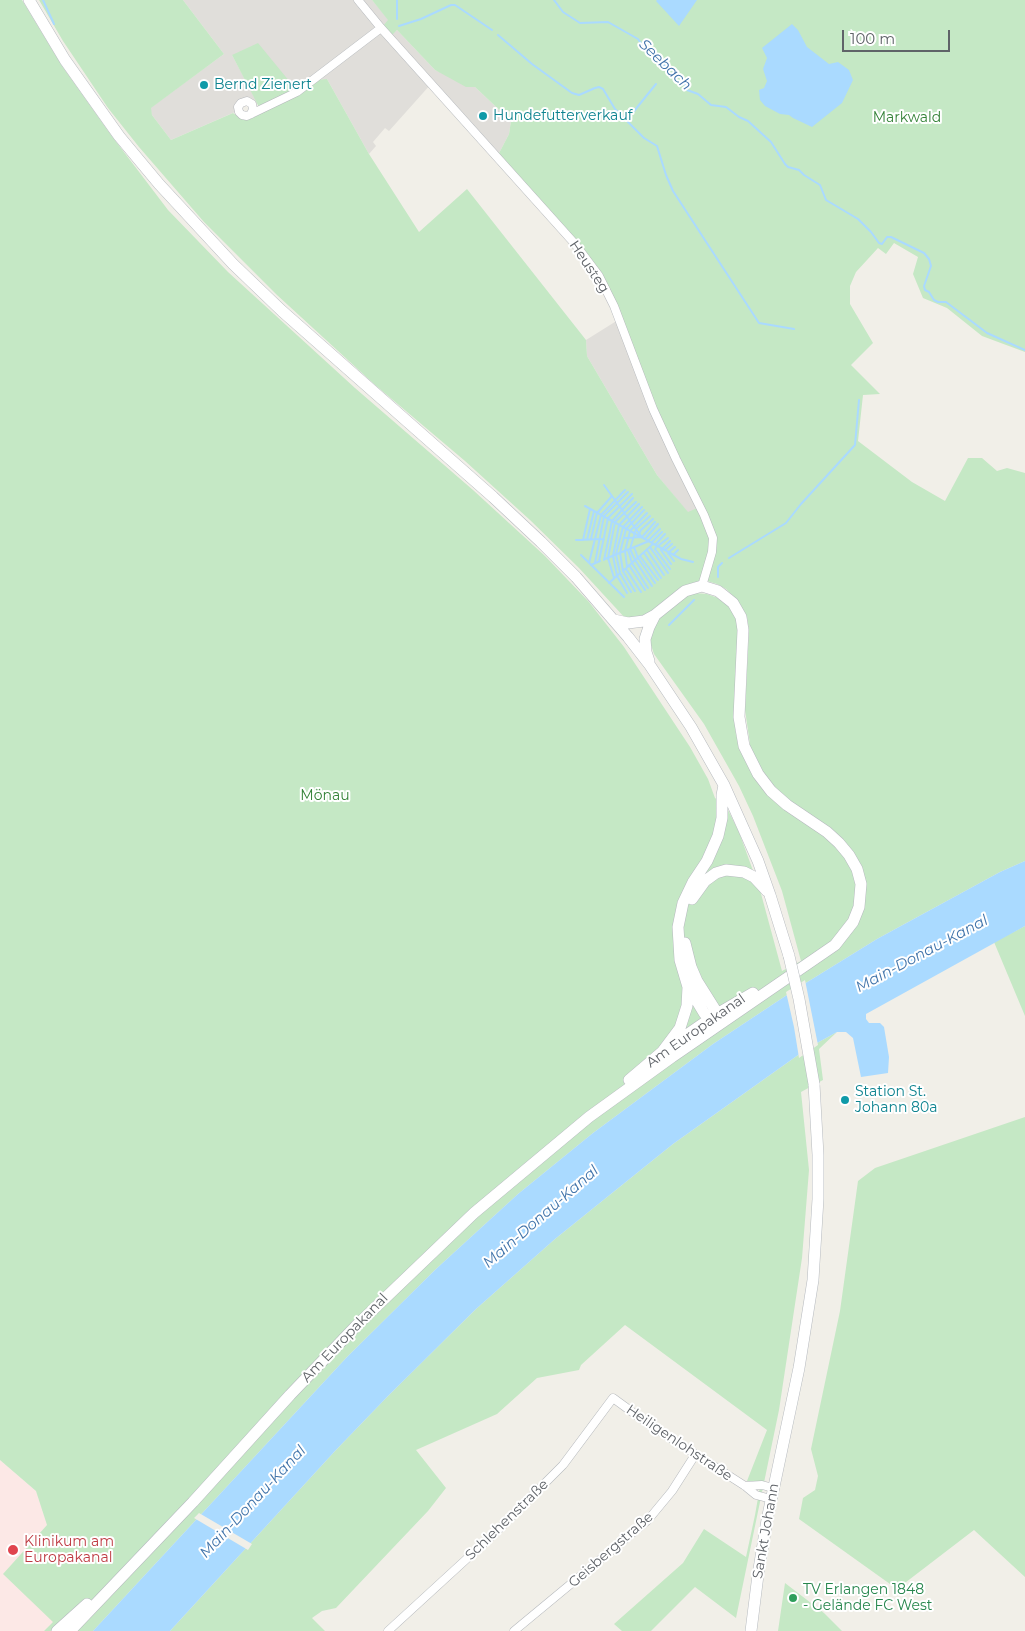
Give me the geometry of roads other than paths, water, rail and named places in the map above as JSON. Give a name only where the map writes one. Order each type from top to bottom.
[{"type":"main road","name":"Sankt Johann","points":[[29,0],[65,60],[119,136],[159,184],[233,264],[282,311],[506,510],[576,577],[614,620],[649,664],[691,727],[724,785],[745,829],[770,895],[789,956],[799,999],[814,1084],[818,1155],[815,1252],[806,1325],[772,1493],[759,1568],[751,1631]]},
{"type":"main road","points":[[614,620],[633,623],[644,621],[655,615],[685,591],[702,586]]},
{"type":"main road","name":"Am Europakanal","points":[[590,1117],[602,1103],[662,1052],[789,976],[835,945],[848,928],[859,907],[861,892],[860,876],[849,855],[827,832],[778,798],[752,764],[744,746],[738,717],[743,640],[741,617],[737,608],[729,599],[713,589],[702,586]]},
{"type":"main road","points":[[649,664],[646,652],[646,639],[655,615]]},
{"type":"main road","points":[[716,1020],[698,1005],[688,986],[680,960],[678,927],[683,903],[693,882],[708,861],[718,836],[722,818],[724,785]]},
{"type":"main road","points":[[716,1020],[694,974],[686,952],[685,921],[691,902],[701,885],[710,876],[732,870],[744,872],[754,877],[770,895]]},
{"type":"main road","points":[[662,1052],[680,1028],[687,1006],[688,986]]},
{"type":"main road","name":"Am Europakanal","points":[[70,1631],[356,1326],[474,1213],[590,1117],[716,1020]]},
{"type":"main road","name":"Am Europakanal","points":[[57,1631],[120,1579]]},
{"type":"street","name":"Heusteg","points":[[358,0],[575,244],[599,276],[614,306],[653,409],[704,515],[713,538],[712,552],[702,586]]},
{"type":"street","points":[[251,114],[296,92],[381,28]]},
{"type":"street","name":"Heiligenlohstraße","points":[[613,1398],[756,1495],[772,1493]]},
{"type":"street","name":"Schlehenstraße","points":[[388,1631],[496,1532],[563,1465],[613,1398]]},
{"type":"street","name":"Geisbergstraße","points":[[514,1631],[648,1520],[672,1492],[695,1455]]},
{"type":"street","name":"Heiligenlohstraße","points":[[745,1486],[754,1485],[772,1493]]},
{"type":"water","points":[[657,0],[697,0],[679,26]]},
{"type":"water","points":[[792,24],[798,30],[807,47],[829,64],[838,62],[849,70],[853,80],[842,103],[812,127],[789,115],[780,114],[765,106],[760,100],[759,90],[764,88],[767,81],[763,69],[767,58],[762,48]]},
{"type":"water","name":"Main-Donau-Kanal","points":[[1025,861],[1025,926],[866,1014],[866,1019],[869,1023],[880,1023],[884,1027],[889,1057],[888,1073],[861,1077],[853,1038],[846,1032],[837,1032],[808,1048],[673,1144],[555,1239],[476,1309],[335,1451],[170,1631],[93,1631],[347,1357],[436,1269],[518,1194],[593,1133],[713,1044],[796,989],[877,939],[1000,872]]},
{"type":"waterway","points":[[43,0],[54,24]]},
{"type":"waterway","points":[[397,0],[397,19]]},
{"type":"waterway","name":"Seebach","points":[[554,0],[563,12],[580,23],[608,22],[638,39],[644,48],[659,62],[679,74],[687,90],[698,94],[711,105],[726,107],[748,121],[771,142],[788,167],[799,170],[820,185],[826,200],[858,219],[879,243],[882,244],[887,237],[891,237],[924,253],[929,259],[931,266],[924,286],[925,290],[929,292],[934,300],[946,302],[987,333],[1025,350]]},
{"type":"waterway","points":[[399,26],[455,5],[492,30]]},
{"type":"waterway","points":[[498,35],[532,64],[572,93],[579,95],[595,88],[603,89],[615,109],[644,138],[657,146],[673,191],[759,323],[794,329]]},
{"type":"waterway","points":[[626,121],[656,84]]},
{"type":"waterway","points":[[729,558],[786,523],[855,445],[859,400]]},
{"type":"waterway","points":[[604,485],[641,536]]},
{"type":"waterway","points":[[589,563],[601,515],[625,490]]},
{"type":"waterway","points":[[595,563],[604,516],[628,492]]},
{"type":"waterway","points":[[599,561],[608,518],[632,494]]},
{"type":"waterway","points":[[591,539],[597,513],[612,496]]},
{"type":"waterway","points":[[604,560],[612,521],[633,498]]},
{"type":"waterway","points":[[614,578],[608,558],[615,522],[636,502]]},
{"type":"waterway","points":[[627,593],[617,576],[613,556],[619,525],[639,504]]},
{"type":"waterway","points":[[585,506],[681,559],[693,562]]},
{"type":"waterway","points":[[631,592],[620,573],[616,554],[623,527],[642,507]]},
{"type":"waterway","points":[[583,540],[590,509]]},
{"type":"waterway","points":[[635,591],[623,571],[620,553],[626,529],[644,510]]},
{"type":"waterway","points":[[587,540],[594,511]]},
{"type":"waterway","points":[[627,567],[625,551],[630,531],[647,513]]},
{"type":"waterway","points":[[650,516],[636,529],[630,549],[652,586]]},
{"type":"waterway","points":[[639,534],[653,519]]},
{"type":"waterway","points":[[642,537],[655,522]]},
{"type":"waterway","points":[[645,539],[658,524]]},
{"type":"waterway","points":[[648,541],[660,529]]},
{"type":"waterway","points":[[652,542],[662,532]]},
{"type":"waterway","points":[[655,545],[665,534]]},
{"type":"waterway","points":[[624,538],[642,537]]},
{"type":"waterway","points":[[658,546],[668,538]]},
{"type":"waterway","points":[[576,540],[604,539]]},
{"type":"waterway","points":[[605,559],[649,541]]},
{"type":"waterway","points":[[670,541],[661,550],[671,564]]},
{"type":"waterway","points":[[624,570],[653,544]]},
{"type":"waterway","points":[[665,550],[672,544]]},
{"type":"waterway","points":[[657,546],[655,549],[670,569]]},
{"type":"waterway","points":[[634,547],[638,558],[655,583]]},
{"type":"waterway","points":[[650,547],[668,573]]},
{"type":"waterway","points":[[669,552],[675,547]]},
{"type":"waterway","points":[[628,550],[632,563],[648,588]]},
{"type":"waterway","points":[[647,550],[664,575]]},
{"type":"waterway","points":[[673,555],[678,550]]},
{"type":"waterway","points":[[644,553],[661,578]]},
{"type":"waterway","points":[[668,553],[674,561]]},
{"type":"waterway","points":[[581,555],[624,597]]},
{"type":"waterway","points":[[640,556],[658,580]]},
{"type":"waterway","points":[[591,565],[600,561]]},
{"type":"waterway","points":[[718,577],[718,567],[722,563]]},
{"type":"waterway","points":[[629,565],[645,590]]},
{"type":"waterway","points":[[626,569],[641,592]]},
{"type":"waterway","points":[[609,583],[620,573]]},
{"type":"waterway","points":[[669,625],[694,600]]},
{"type":"place","name":"Bernd Zienert","points":[[204,85]]},
{"type":"place","name":"Hundefutterverkauf","points":[[483,116]]},
{"type":"place","name":"Station St. Johann 80a","points":[[845,1100]]},
{"type":"place","name":"Klinikum am Europakanal","points":[[13,1550]]},
{"type":"place","name":"TV Erlangen 1848 - Gelände FC West","points":[[793,1598]]},
{"type":"park label","name":"Markwald","points":[[907,118]]},
{"type":"park label","name":"Mönau","points":[[325,796]]}]
